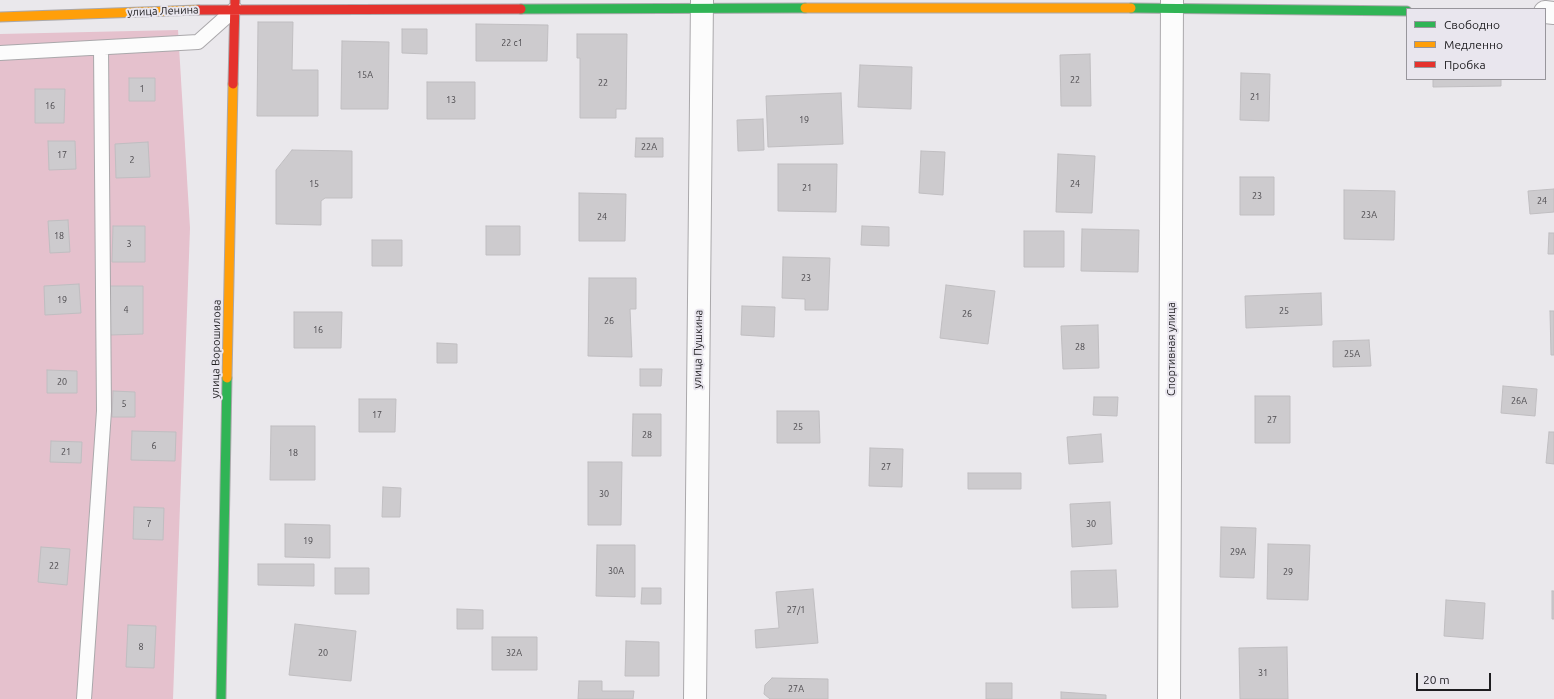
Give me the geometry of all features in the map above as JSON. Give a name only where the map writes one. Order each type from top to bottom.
[{"type":"street","name":"улица Ленина","points":[[0,17],[235,4],[1172,4],[1406,11]]},
{"type":"street","name":"улица Ворошилова","points":[[221,699],[235,4]]},
{"type":"street","name":"улица Пушкина","points":[[695,699],[702,4]]},
{"type":"street","name":"Спортивная улица","points":[[1169,699],[1172,4]]},
{"type":"lane","points":[[0,53],[198,42],[235,4]]},
{"type":"lane","points":[[84,699],[104,411],[101,48]]},
{"type":"shaded area","points":[[178,30],[190,228],[173,699],[0,699],[0,34]]},
{"type":"building","points":[[258,22],[293,22],[292,70],[318,70],[318,116],[257,116]]},
{"type":"building","points":[[476,24],[548,25],[547,61],[476,61]]},
{"type":"building","points":[[402,29],[427,29],[427,54],[402,53]]},
{"type":"building","points":[[577,34],[627,34],[626,109],[616,109],[616,118],[580,118],[580,58],[577,58]]},
{"type":"building","points":[[342,41],[389,42],[388,109],[341,109]]},
{"type":"building","points":[[1090,54],[1091,106],[1061,106],[1060,55]]},
{"type":"building","points":[[860,65],[912,67],[911,109],[858,107]]},
{"type":"building","points":[[1241,73],[1270,74],[1269,121],[1240,120]]},
{"type":"building","points":[[129,78],[155,78],[155,101],[129,101]]},
{"type":"building","points":[[1433,80],[1501,80],[1501,86],[1433,87]]},
{"type":"building","points":[[427,82],[475,82],[475,119],[427,119]]},
{"type":"building","points":[[35,89],[65,89],[64,123],[35,123]]},
{"type":"building","points":[[841,93],[843,144],[768,147],[766,96]]},
{"type":"building","points":[[763,119],[764,150],[738,151],[737,120]]},
{"type":"building","points":[[636,138],[663,138],[663,157],[635,157]]},
{"type":"building","points":[[48,141],[75,141],[76,169],[49,170]]},
{"type":"building","points":[[148,142],[150,177],[116,178],[115,144]]},
{"type":"building","points":[[292,150],[352,151],[352,198],[325,198],[321,201],[321,225],[276,224],[276,170]]},
{"type":"building","points":[[921,151],[945,152],[943,195],[919,193]]},
{"type":"building","points":[[1058,154],[1095,156],[1092,213],[1056,212]]},
{"type":"building","points":[[778,164],[837,164],[836,212],[778,211]]},
{"type":"building","points":[[1240,177],[1274,177],[1274,215],[1240,215]]},
{"type":"building","points":[[1554,189],[1554,212],[1530,214],[1528,191]]},
{"type":"building","points":[[1344,190],[1395,191],[1394,240],[1344,239]]},
{"type":"building","points":[[579,193],[626,194],[625,241],[579,241]]},
{"type":"building","points":[[68,220],[70,252],[50,253],[48,221]]},
{"type":"building","points":[[113,226],[145,226],[145,262],[112,262]]},
{"type":"building","points":[[486,226],[520,226],[520,255],[486,255]]},
{"type":"building","points":[[862,226],[889,227],[889,246],[861,245]]},
{"type":"building","points":[[1082,229],[1139,230],[1138,272],[1081,271]]},
{"type":"building","points":[[1024,231],[1064,231],[1064,267],[1024,267]]},
{"type":"building","points":[[1549,233],[1554,233],[1554,254],[1548,254]]},
{"type":"building","points":[[372,240],[402,240],[402,266],[372,266]]},
{"type":"building","points":[[783,257],[830,258],[828,310],[805,310],[805,299],[782,298]]},
{"type":"building","points":[[589,278],[636,278],[636,309],[630,309],[632,357],[588,356]]},
{"type":"building","points":[[79,284],[81,313],[45,315],[44,286]]},
{"type":"building","points":[[946,285],[995,291],[988,344],[940,338]]},
{"type":"building","points":[[110,286],[143,286],[143,334],[110,335]]},
{"type":"building","points":[[1321,293],[1322,325],[1246,328],[1245,296]]},
{"type":"building","points":[[742,306],[775,307],[774,337],[741,335]]},
{"type":"building","points":[[1550,311],[1554,311],[1554,355],[1551,355]]},
{"type":"building","points":[[294,312],[342,312],[341,348],[294,348]]},
{"type":"building","points":[[1098,325],[1099,368],[1063,369],[1061,326]]},
{"type":"building","points":[[1369,340],[1371,366],[1333,367],[1333,341]]},
{"type":"building","points":[[437,343],[457,344],[457,363],[437,363]]},
{"type":"building","points":[[640,369],[662,369],[661,386],[640,386]]},
{"type":"building","points":[[47,370],[77,371],[77,393],[47,393]]},
{"type":"building","points":[[1503,386],[1537,389],[1535,416],[1501,413]]},
{"type":"building","points":[[113,391],[135,392],[135,417],[112,417]]},
{"type":"building","points":[[1255,396],[1290,396],[1290,443],[1255,443]]},
{"type":"building","points":[[1094,397],[1118,397],[1117,416],[1093,415]]},
{"type":"building","points":[[359,399],[396,399],[395,432],[359,432]]},
{"type":"building","points":[[777,411],[819,411],[820,443],[777,443]]},
{"type":"building","points":[[633,414],[661,414],[661,456],[632,456]]},
{"type":"building","points":[[271,426],[315,426],[315,480],[270,480]]},
{"type":"building","points":[[132,431],[176,432],[175,461],[131,460]]},
{"type":"building","points":[[1549,432],[1554,432],[1554,464],[1546,463]]},
{"type":"building","points":[[1101,434],[1103,462],[1069,464],[1067,437]]},
{"type":"building","points":[[51,441],[82,442],[81,463],[50,462]]},
{"type":"building","points":[[870,448],[903,449],[902,487],[869,486]]},
{"type":"building","points":[[588,462],[622,462],[621,525],[588,525]]},
{"type":"building","points":[[968,473],[1021,473],[1021,489],[968,489]]},
{"type":"building","points":[[383,487],[401,488],[400,517],[382,517]]},
{"type":"building","points":[[1110,502],[1112,544],[1072,547],[1070,504]]},
{"type":"building","points":[[134,507],[164,508],[163,540],[133,539]]},
{"type":"building","points":[[285,524],[330,525],[330,558],[285,557]]},
{"type":"building","points":[[1221,527],[1256,528],[1254,578],[1220,577]]},
{"type":"building","points":[[1268,544],[1310,545],[1308,600],[1267,599]]},
{"type":"building","points":[[597,545],[635,545],[635,597],[596,596]]},
{"type":"building","points":[[41,547],[70,549],[67,585],[38,582]]},
{"type":"building","points":[[258,564],[314,564],[314,586],[258,585]]},
{"type":"building","points":[[335,568],[369,568],[369,594],[335,594]]},
{"type":"building","points":[[1116,570],[1118,607],[1072,608],[1071,571]]},
{"type":"building","points":[[642,588],[661,588],[661,604],[641,604]]},
{"type":"building","points":[[813,589],[818,643],[756,648],[755,630],[779,628],[776,592]]},
{"type":"building","points":[[1552,591],[1554,591],[1554,619],[1552,619]]},
{"type":"building","points":[[1446,600],[1485,603],[1483,639],[1444,636]]},
{"type":"building","points":[[457,609],[483,610],[483,629],[457,629]]},
{"type":"building","points":[[295,624],[356,631],[351,681],[289,675]]},
{"type":"building","points":[[128,625],[156,626],[154,668],[126,667]]},
{"type":"building","points":[[492,637],[537,637],[537,670],[492,670]]},
{"type":"building","points":[[626,641],[659,642],[659,676],[625,676]]},
{"type":"building","points":[[1287,647],[1288,699],[1240,699],[1239,648]]},
{"type":"building","points":[[772,678],[828,679],[828,699],[770,699],[764,694],[765,685]]},
{"type":"building","points":[[579,681],[602,681],[602,691],[634,691],[633,699],[578,699]]},
{"type":"building","points":[[986,683],[1012,683],[1012,699],[986,699]]},
{"type":"building","points":[[1061,692],[1106,695],[1106,699],[1061,699]]},
{"type":"traffic: fast","points":[[521,9],[805,8]]},
{"type":"traffic: fast","points":[[1131,8],[1406,11]]},
{"type":"traffic: fast","points":[[221,699],[227,378]]},
{"type":"traffic: slow","points":[[805,8],[1131,8]]},
{"type":"traffic: slow","points":[[0,17],[198,10]]},
{"type":"traffic: slow","points":[[227,378],[233,84]]},
{"type":"traffic: jam","points":[[233,84],[235,0]]},
{"type":"traffic: jam","points":[[198,10],[521,9]]}]
